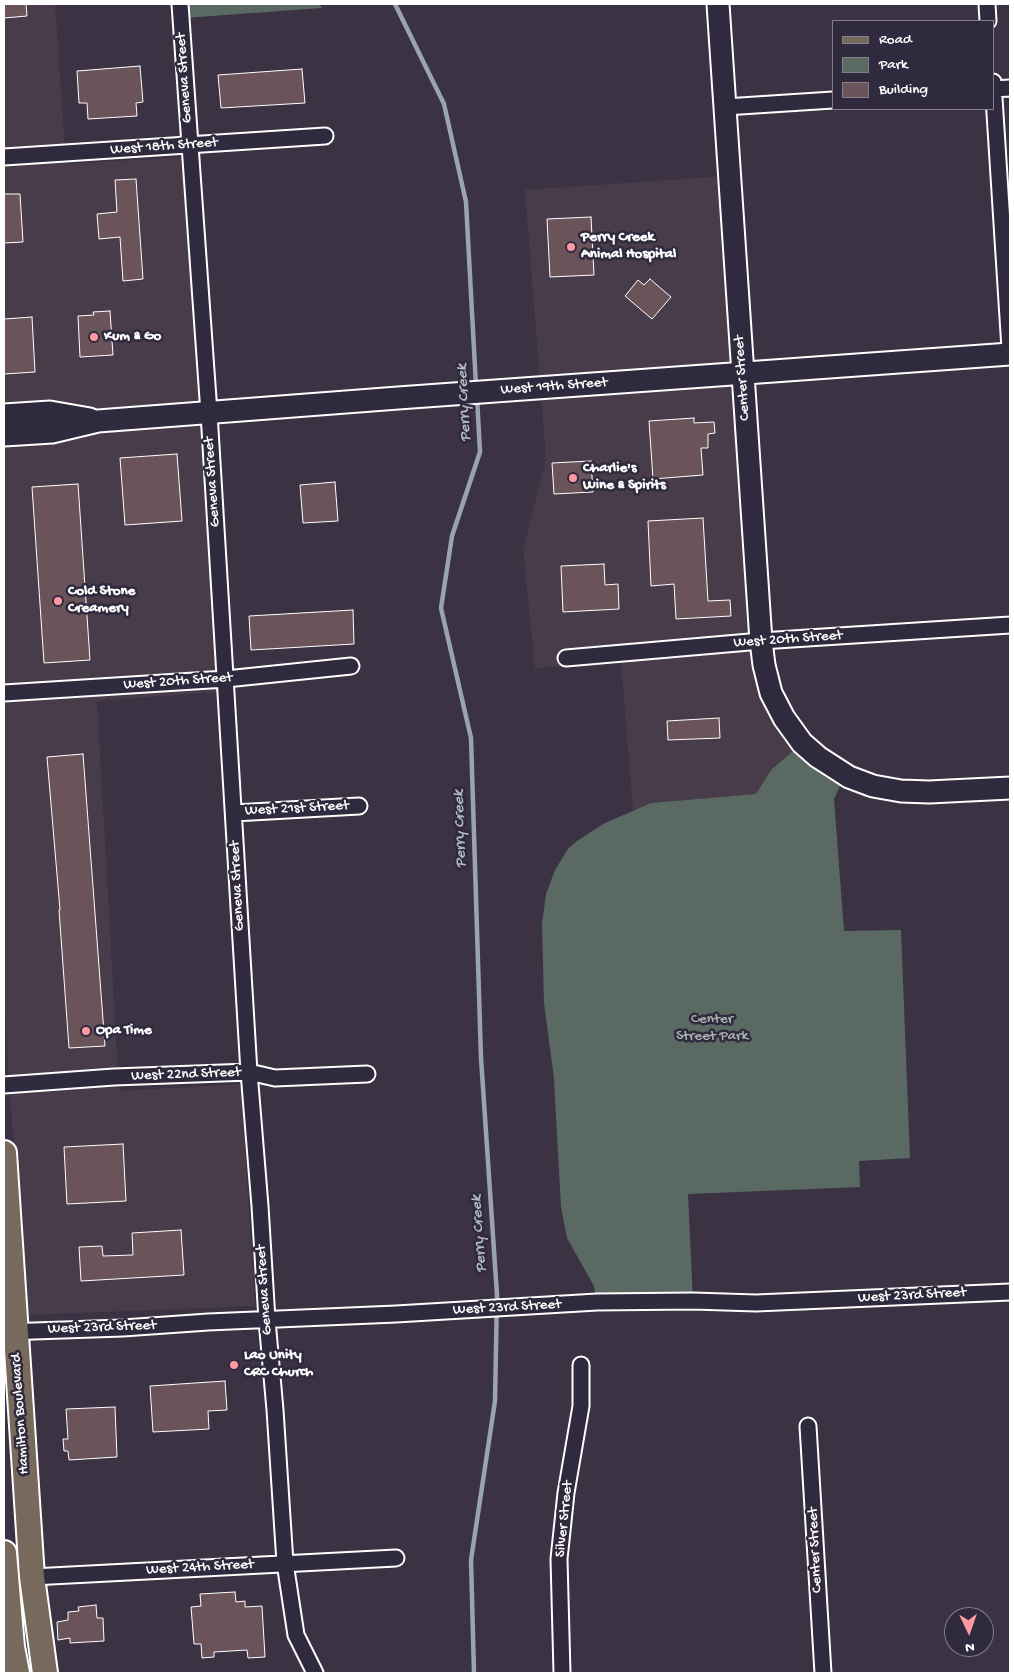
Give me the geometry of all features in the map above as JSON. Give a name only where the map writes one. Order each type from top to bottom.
[{"type":"main road","name":"Center Street","points":[[718,4],[760,642],[772,693],[784,718],[802,743],[833,768],[849,777],[873,786],[901,791],[929,792],[1010,788]]},
{"type":"main road","name":"West 19th Street","points":[[4,435],[52,432],[98,421],[1010,354]]},
{"type":"main road","name":"West 19th Street","points":[[4,415],[50,412],[98,421]]},
{"type":"main road","name":"Hamilton Boulevard","points":[[4,1154],[10,1331],[32,1577],[44,1673]]},
{"type":"main road","points":[[4,1553],[12,1648],[17,1673]]},
{"type":"main road","name":"West 24th Street","points":[[5,1578],[32,1577]]},
{"type":"street","name":"Geneva Street","points":[[180,4],[209,413],[249,1072],[285,1563],[296,1635],[315,1673]]},
{"type":"street","points":[[987,4],[988,20]]},
{"type":"street","points":[[994,89],[1010,88]]},
{"type":"street","points":[[724,107],[832,100]]},
{"type":"street","points":[[994,104],[1010,349]]},
{"type":"street","name":"West 18th Street","points":[[4,157],[325,136]]},
{"type":"street","name":"West 20th Street","points":[[566,658],[760,642],[1010,625]]},
{"type":"street","name":"West 20th Street","points":[[4,693],[226,679],[352,666]]},
{"type":"street","name":"West 21st Street","points":[[234,813],[359,806]]},
{"type":"street","name":"West 22nd Street","points":[[4,1085],[114,1077],[249,1072],[276,1078],[367,1074]]},
{"type":"street","name":"West 23rd Street","points":[[10,1331],[123,1328],[587,1303],[693,1301],[756,1303],[1010,1292]]},
{"type":"street","name":"Silver Street","points":[[562,1673],[559,1559],[566,1493],[581,1406],[581,1365]]},
{"type":"street","name":"Center Street","points":[[808,1426],[823,1673]]},
{"type":"street","name":"West 24th Street","points":[[32,1577],[396,1558]]},
{"type":"shaded area","points":[[4,4],[55,4],[66,164],[184,157],[217,692],[97,701],[119,1091],[241,1084],[255,1306],[28,1315],[10,1097],[4,994]]},
{"type":"shaded area","points":[[740,175],[754,651],[762,699],[794,750],[771,770],[756,794],[651,803],[633,811],[621,662],[535,668],[523,550],[546,458],[525,190]]},
{"type":"green space","points":[[183,4],[319,4],[322,8],[184,18]]},
{"type":"green space","name":"Center Street Park","points":[[794,750],[825,777],[840,786],[834,799],[844,931],[901,930],[910,1158],[859,1161],[860,1187],[688,1194],[693,1301],[597,1302],[594,1286],[567,1238],[561,1207],[554,1079],[544,1003],[542,924],[546,894],[555,870],[568,849],[603,824],[651,803],[756,794],[771,770]]},
{"type":"building","points":[[4,4],[26,4],[27,16],[4,18]]},
{"type":"building","points":[[140,66],[143,102],[136,103],[137,116],[88,119],[87,103],[79,103],[77,71]]},
{"type":"building","points":[[302,69],[305,103],[221,108],[218,75]]},
{"type":"building","points":[[136,179],[143,279],[123,281],[120,237],[99,239],[97,214],[117,212],[115,180]]},
{"type":"building","points":[[4,194],[20,194],[23,242],[4,243]]},
{"type":"building","name":"Perry Creek Animal Hospital","points":[[591,217],[594,275],[550,277],[547,219]]},
{"type":"building","points":[[650,279],[671,297],[652,319],[625,296],[638,280],[644,285]]},
{"type":"building","points":[[110,311],[113,355],[80,357],[78,316],[94,315],[93,312]]},
{"type":"building","points":[[32,317],[35,372],[4,374],[4,319]]},
{"type":"building","points":[[694,418],[694,423],[714,422],[715,433],[708,434],[708,448],[701,448],[703,475],[653,479],[649,421]]},
{"type":"building","points":[[177,454],[182,521],[125,525],[120,458]]},
{"type":"building","name":"Charlie's Wine & Spirits","points":[[591,461],[593,492],[554,494],[552,463]]},
{"type":"building","points":[[335,482],[338,521],[303,523],[300,485]]},
{"type":"building","points":[[78,484],[90,660],[44,663],[32,487]]},
{"type":"building","points":[[703,518],[708,601],[730,600],[731,616],[676,619],[674,584],[651,586],[648,521]]},
{"type":"building","points":[[604,564],[605,585],[618,584],[619,609],[563,612],[561,566]]},
{"type":"building","points":[[353,610],[354,644],[251,650],[249,616]]},
{"type":"building","points":[[719,718],[720,738],[668,740],[667,721]]},
{"type":"building","points":[[83,754],[105,1046],[69,1048],[47,757]]},
{"type":"building","points":[[123,1144],[126,1201],[67,1204],[64,1147]]},
{"type":"building","points":[[181,1230],[184,1275],[81,1281],[79,1247],[102,1246],[103,1256],[133,1255],[132,1233]]},
{"type":"building","points":[[225,1381],[227,1410],[208,1411],[209,1429],[153,1432],[150,1386]]},
{"type":"building","points":[[115,1407],[117,1457],[69,1460],[68,1451],[64,1451],[63,1439],[68,1439],[66,1409]]},
{"type":"building","points":[[235,1592],[236,1602],[245,1601],[245,1607],[262,1606],[265,1657],[248,1658],[247,1650],[214,1652],[214,1657],[202,1658],[201,1644],[194,1644],[191,1607],[201,1606],[200,1594]]},
{"type":"building","points":[[96,1605],[97,1618],[103,1618],[104,1641],[70,1643],[70,1638],[58,1640],[57,1622],[68,1620],[68,1612],[79,1611],[78,1607]]},
{"type":"waterway","name":"Perry Creek","points":[[395,4],[444,104],[466,202],[476,386]]},
{"type":"waterway","name":"Perry Creek","points":[[474,1673],[471,1560],[495,1401],[497,1295],[481,1058],[471,738],[441,608],[452,536],[480,452],[477,398]]},
{"type":"place","name":"Perry Creek Animal Hospital","points":[[571,247]]},
{"type":"place","name":"Kum & Go","points":[[94,337]]},
{"type":"place","name":"Charlie's Wine & Spirits","points":[[573,478]]},
{"type":"place","name":"Cold Stone Creamery","points":[[58,601]]},
{"type":"place","name":"Opa Time","points":[[86,1031]]},
{"type":"place","name":"Lao Unity CRC Church","points":[[234,1365]]}]
